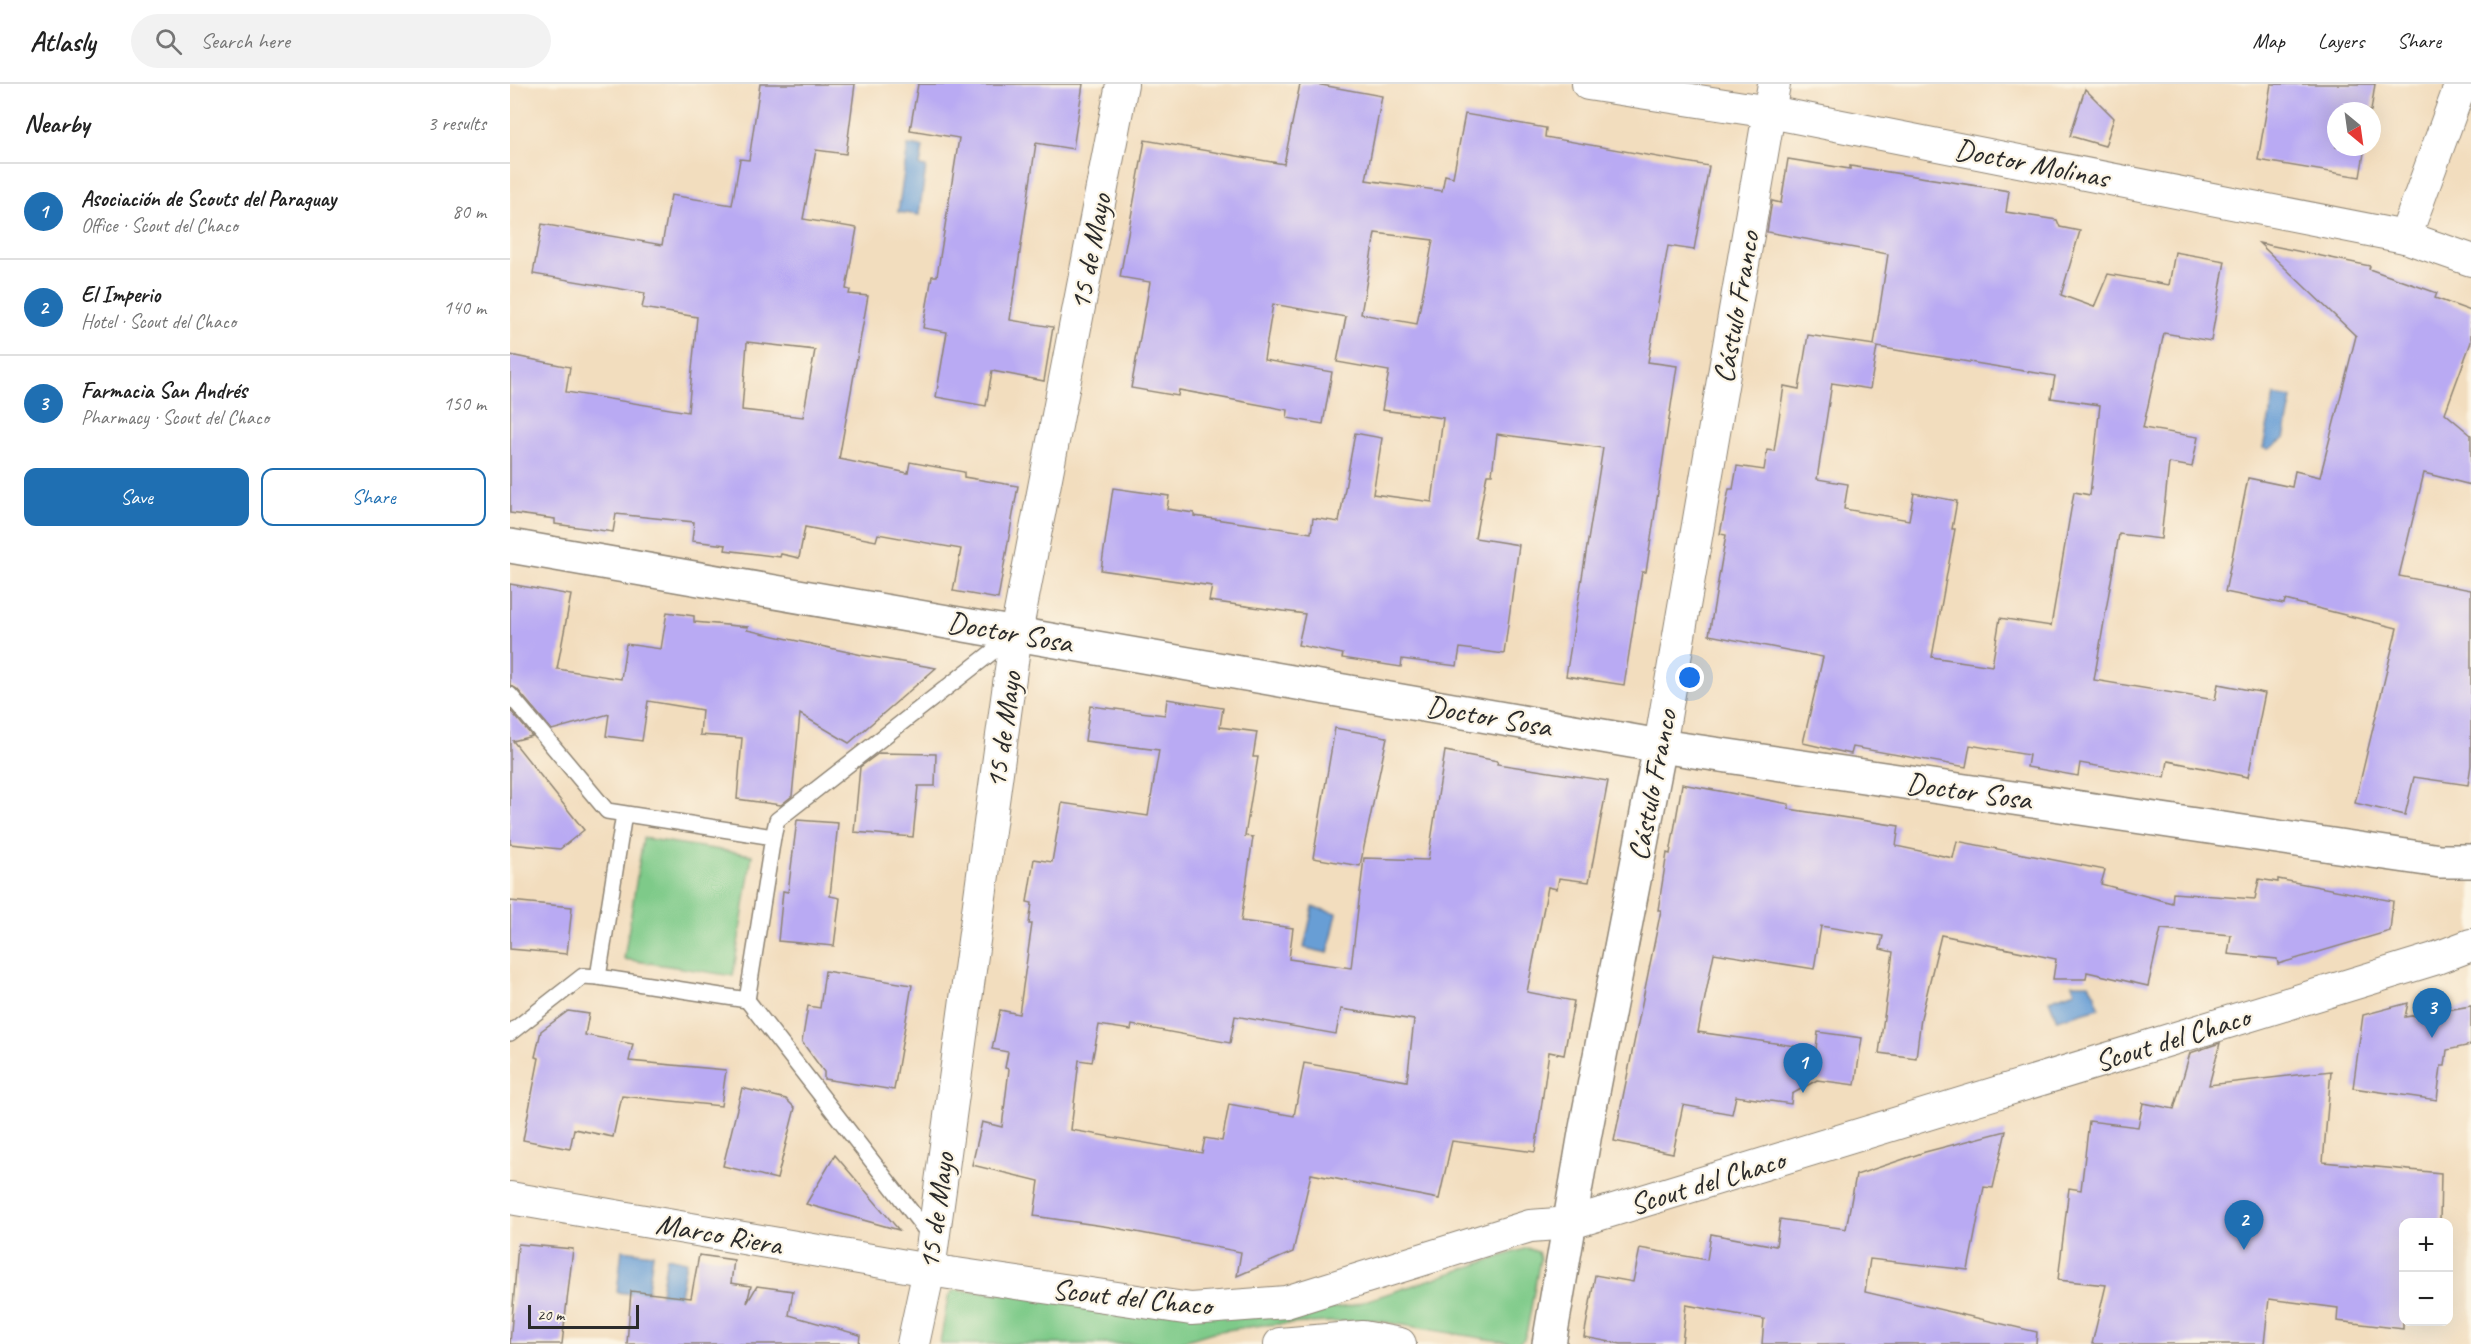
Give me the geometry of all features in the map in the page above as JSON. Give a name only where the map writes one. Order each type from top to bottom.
[{"type":"street","name":"15 de Mayo","points":[[913,1344],[929,1270],[1016,633],[1122,84]]},
{"type":"street","name":"Doctor Molinas","points":[[1588,84],[1772,98],[2405,237],[2471,260]]},
{"type":"street","points":[[2405,237],[2461,84]]},
{"type":"street","name":"Cástulo Franco","points":[[1549,1344],[1585,1133],[1660,746],[1772,98]]},
{"type":"street","name":"Doctor Sosa","points":[[510,546],[1660,746],[2440,861],[2471,861]]},
{"type":"street","name":"Scout del Chaco","points":[[929,1270],[1191,1310],[1286,1302],[1530,1226],[1571,1223],[2434,959],[2471,945]]},
{"type":"street","name":"Marco Riera","points":[[510,1198],[929,1270]]},
{"type":"street","points":[[1280,1344],[1363,1337],[1400,1344]]},
{"type":"lane","points":[[747,1000],[777,820],[1016,633]]},
{"type":"lane","points":[[510,695],[607,811],[773,837]]},
{"type":"lane","points":[[598,977],[624,814]]},
{"type":"lane","points":[[510,1033],[583,975],[747,1000],[933,1239]]},
{"type":"green space","points":[[643,838],[752,855],[733,976],[624,959]]},
{"type":"green space","points":[[1527,1248],[1538,1252],[1540,1259],[1527,1330],[1524,1339],[1517,1344],[1373,1320],[1263,1325],[1213,1332],[1174,1344],[940,1344],[948,1297],[954,1290],[1303,1312],[1350,1306]]},
{"type":"water","points":[[908,145],[923,147],[920,166],[926,167],[919,215],[898,212]]},
{"type":"water","points":[[2274,395],[2292,398],[2284,439],[2269,449],[2263,448]]},
{"type":"water","points":[[1313,907],[1337,913],[1328,953],[1304,948]]},
{"type":"water","points":[[2072,984],[2089,984],[2099,1008],[2057,1020],[2049,1000],[2075,991]]},
{"type":"water","points":[[622,1250],[653,1254],[647,1296],[617,1292]]},
{"type":"water","points":[[667,1257],[686,1261],[679,1301],[660,1298]]},
{"type":"building","points":[[760,84],[855,84],[846,154],[816,150],[803,219],[857,228],[846,289],[850,290],[849,294],[868,296],[839,459],[908,473],[910,462],[964,472],[964,477],[1018,486],[998,599],[953,591],[961,549],[878,534],[876,541],[805,527],[799,558],[781,554],[780,557],[725,550],[726,545],[692,541],[694,522],[616,514],[613,532],[555,524],[555,519],[510,513],[510,355],[570,367],[566,392],[688,412],[697,317],[642,308],[645,293],[533,274],[542,224],[662,245],[671,195],[732,205],[740,159],[749,160]],"holes":[[[747,342],[815,350],[803,417],[742,410]]]},
{"type":"building","points":[[918,84],[1083,84],[1073,149],[1036,143],[1010,320],[1053,327],[1044,381],[992,371],[986,406],[936,397],[947,332],[923,328],[932,276],[937,276],[959,138],[910,130]]},
{"type":"building","points":[[1300,84],[1316,84],[1382,96],[1366,180],[1442,191],[1445,175],[1453,177],[1465,114],[1546,128],[1545,137],[1709,166],[1694,250],[1668,246],[1648,362],[1677,366],[1646,572],[1642,572],[1624,685],[1566,676],[1603,448],[1497,434],[1492,474],[1487,474],[1475,538],[1519,545],[1504,654],[1460,648],[1457,666],[1402,659],[1401,667],[1342,658],[1343,654],[1298,645],[1305,614],[1209,601],[1212,586],[1101,570],[1113,488],[1169,496],[1167,509],[1194,513],[1194,516],[1311,533],[1313,518],[1339,522],[1355,433],[1382,438],[1373,494],[1432,502],[1443,418],[1382,410],[1389,371],[1337,362],[1346,317],[1273,304],[1264,360],[1332,372],[1323,424],[1287,418],[1288,410],[1179,390],[1178,396],[1131,388],[1150,282],[1120,277],[1145,140],[1284,164]],"holes":[[[1375,233],[1433,240],[1417,324],[1361,314]]]},
{"type":"building","points":[[2271,84],[2375,84],[2372,102],[2327,102],[2327,156],[2364,156],[2360,177],[2258,160]]},
{"type":"building","points":[[2085,89],[2114,118],[2105,146],[2070,136]]},
{"type":"building","points":[[1788,159],[1850,169],[1850,166],[2009,191],[2006,212],[2057,220],[2060,227],[2080,231],[2061,295],[2094,307],[2108,274],[2169,285],[2175,252],[2225,261],[2211,341],[2164,333],[2143,428],[2198,437],[2192,467],[2169,463],[2161,539],[2119,534],[2094,680],[2215,700],[2218,684],[2265,693],[2248,777],[2168,761],[2165,778],[2080,763],[2078,776],[2027,767],[2029,755],[1970,745],[1966,767],[1853,747],[1851,754],[1803,743],[1823,657],[1709,635],[1726,535],[1720,534],[1729,489],[1733,489],[1737,466],[1764,470],[1767,450],[1774,451],[1784,386],[1799,389],[1808,335],[1874,345],[1888,254],[1767,232],[1772,201],[1781,203]],"holes":[[[1877,347],[2055,376],[2051,398],[2100,405],[2090,495],[2074,492],[2051,626],[2000,618],[1992,666],[1932,657],[1955,529],[1952,529],[1957,501],[1914,493],[1909,520],[1844,509],[1848,484],[1817,479],[1832,383],[1870,389]]]},
{"type":"building","points":[[2259,243],[2370,266],[2369,269],[2437,293],[2435,298],[2471,311],[2471,342],[2445,413],[2471,435],[2471,485],[2424,473],[2399,576],[2471,590],[2471,765],[2468,785],[2414,777],[2405,815],[2355,803],[2397,628],[2285,600],[2284,604],[2225,592],[2248,478],[2292,487],[2295,471],[2320,477],[2356,336]]},
{"type":"building","points":[[510,584],[571,595],[557,669],[621,679],[626,644],[661,649],[667,612],[694,616],[694,622],[748,627],[747,630],[862,655],[936,668],[849,743],[800,714],[792,796],[781,805],[737,799],[742,738],[700,735],[702,710],[648,701],[642,741],[606,736],[609,714],[552,730],[517,689],[510,685]]},
{"type":"building","points":[[1167,699],[1223,708],[1220,727],[1257,732],[1253,757],[1258,757],[1245,836],[1253,837],[1241,921],[1293,928],[1289,959],[1351,968],[1364,858],[1428,860],[1445,751],[1498,761],[1497,764],[1608,781],[1589,882],[1559,878],[1557,889],[1548,887],[1527,992],[1574,1001],[1564,1055],[1549,1052],[1535,1152],[1452,1141],[1439,1199],[1311,1174],[1293,1252],[1237,1276],[1241,1252],[1110,1227],[1034,1216],[1039,1181],[972,1165],[982,1122],[1002,1127],[1009,1069],[1005,1068],[1008,1052],[992,1049],[1000,1010],[1019,1014],[1032,924],[1029,924],[1032,903],[1027,902],[1034,859],[1052,862],[1062,803],[1148,816],[1159,750],[1085,741],[1090,706],[1165,715]],"holes":[[[1341,1009],[1414,1020],[1407,1081],[1304,1063],[1294,1116],[1229,1104],[1222,1141],[1205,1138],[1202,1153],[1071,1130],[1079,1060],[1092,1062],[1099,1025],[1131,1030],[1132,1025],[1230,1043],[1235,1016],[1336,1034]]]},
{"type":"building","points":[[510,710],[532,736],[513,741],[584,830],[560,849],[510,844]]},
{"type":"building","points":[[1335,728],[1387,737],[1360,866],[1313,858]]},
{"type":"building","points":[[879,753],[936,754],[935,786],[918,786],[913,837],[854,832],[860,767]]},
{"type":"building","points":[[1682,784],[1789,804],[1789,809],[1899,826],[1896,846],[1953,858],[1957,841],[2105,870],[2101,884],[2172,903],[2173,893],[2255,899],[2259,879],[2278,882],[2278,879],[2393,901],[2390,931],[2278,964],[2277,959],[2228,954],[2231,935],[2161,929],[2148,986],[2087,972],[2086,979],[2053,979],[2056,959],[1941,935],[1921,1018],[1916,1058],[1879,1053],[1893,952],[1880,949],[1883,936],[1821,926],[1814,969],[1714,953],[1698,1032],[1816,1049],[1818,1032],[1862,1038],[1855,1085],[1817,1080],[1792,1094],[1791,1104],[1736,1096],[1732,1114],[1683,1105],[1673,1153],[1614,1141],[1661,910],[1658,910],[1667,853],[1670,854]]},
{"type":"building","points":[[797,820],[838,823],[830,896],[840,898],[834,946],[778,941],[783,891],[788,892]]},
{"type":"building","points":[[510,901],[572,907],[567,954],[510,949]]},
{"type":"building","points":[[825,971],[912,985],[894,1090],[824,1079],[824,1072],[802,1042],[808,1006],[820,1008]]},
{"type":"building","points":[[2408,1003],[2405,1017],[2471,1006],[2471,1045],[2447,1050],[2445,1066],[2441,1066],[2437,1100],[2353,1088],[2363,1015]]},
{"type":"building","points":[[568,1011],[589,1014],[585,1035],[633,1044],[629,1061],[726,1070],[721,1106],[622,1096],[613,1137],[574,1129],[570,1149],[523,1140],[539,1058],[535,1057],[541,1031]]},
{"type":"building","points":[[2220,1043],[2209,1085],[2331,1071],[2323,1162],[2441,1173],[2440,1218],[2399,1218],[2399,1326],[2403,1326],[2403,1329],[2337,1321],[2338,1308],[2269,1299],[2264,1344],[2092,1344],[2106,1285],[2058,1280],[2069,1188],[2081,1190],[2089,1121],[2138,1127],[2143,1103],[2174,1109],[2190,1053]]},
{"type":"building","points":[[742,1088],[786,1099],[795,1108],[777,1179],[723,1166]]},
{"type":"building","points":[[2006,1131],[1993,1188],[1984,1187],[1968,1270],[1870,1259],[1865,1292],[2037,1332],[2036,1344],[1762,1344],[1764,1319],[1686,1305],[1682,1344],[1621,1344],[1584,1337],[1595,1275],[1633,1282],[1640,1248],[1707,1260],[1711,1234],[1776,1246],[1780,1219],[1846,1229],[1856,1175],[1925,1152]]},
{"type":"building","points":[[835,1155],[899,1230],[806,1204]]},
{"type":"building","points":[[518,1244],[573,1249],[562,1344],[510,1344]]},
{"type":"building","points":[[699,1255],[734,1260],[731,1283],[751,1286],[747,1303],[757,1286],[793,1291],[789,1315],[860,1335],[859,1344],[627,1344],[631,1291],[691,1298]]},
{"type":"place","name":"Farmacia San Andrés","points":[[2432,1038]]},
{"type":"place","name":"Asociación de Scouts del Paraguay","points":[[1803,1093]]},
{"type":"place","name":"El Imperio","points":[[2244,1250]]}]
